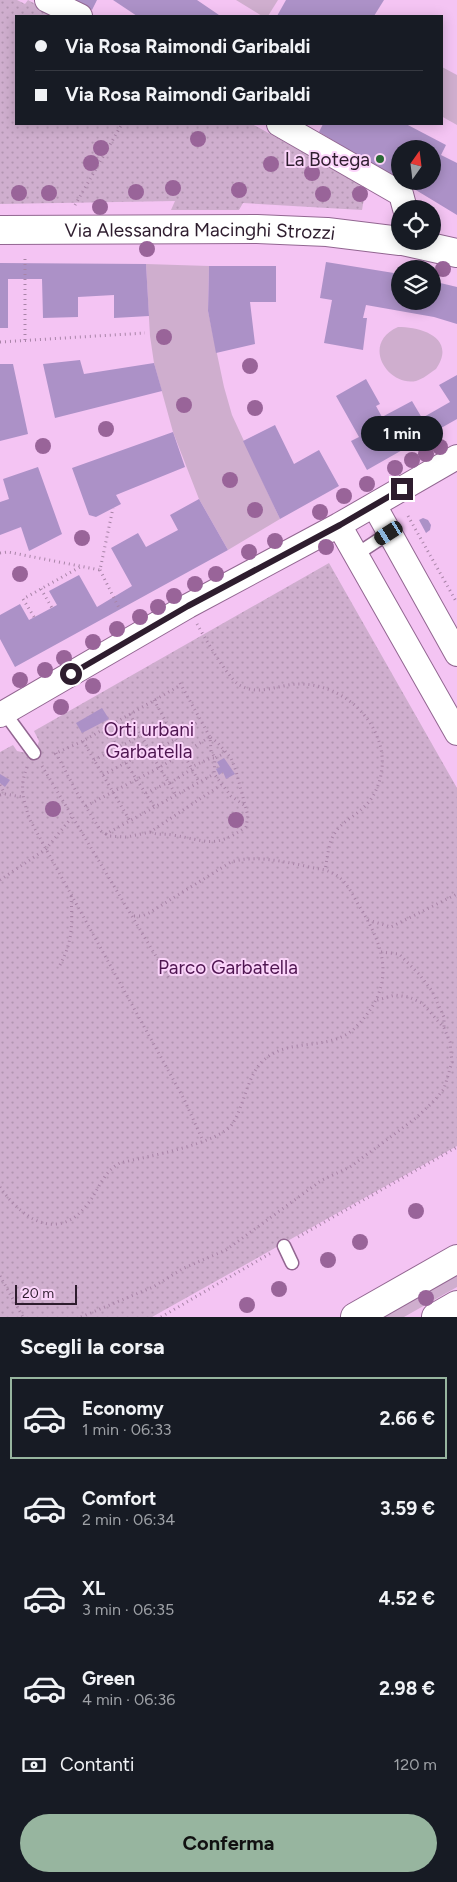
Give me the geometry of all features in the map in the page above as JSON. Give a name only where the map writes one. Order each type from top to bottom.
[{"type":"street","points":[[47,0],[78,15]]},
{"type":"street","points":[[281,125],[400,200]]},
{"type":"street","name":"Via Alessandra Macinghi Strozzi","points":[[0,230],[256,229],[327,232],[391,240]]},
{"type":"street","name":"Via Alessandra Macinghi Strozzi","points":[[441,249],[457,253]]},
{"type":"street","points":[[1,711],[188,606],[340,525],[457,457]]},
{"type":"street","points":[[374,505],[457,654]]},
{"type":"street","points":[[340,525],[457,733]]},
{"type":"street","points":[[355,1317],[457,1259]]},
{"type":"street","points":[[436,1317],[457,1305]]},
{"type":"lane","points":[[357,554],[389,533]]},
{"type":"lane","points":[[1,711],[39,758]]},
{"type":"lane","points":[[284,1246],[292,1263]]},
{"type":"path","points":[[74,207],[121,125]]},
{"type":"path","points":[[25,257],[25,340]]},
{"type":"path","points":[[0,342],[145,333]]},
{"type":"path","points":[[113,508],[100,570],[120,610]]},
{"type":"path","points":[[405,511],[457,603]]},
{"type":"path","points":[[0,553],[8,552],[100,570]]},
{"type":"path","points":[[34,618],[23,598],[81,567]]},
{"type":"path","points":[[41,588],[52,608]]},
{"type":"path","points":[[188,606],[200,630],[230,676],[239,684],[264,690],[295,684],[307,684],[328,690],[343,696],[355,704],[365,714],[371,724],[380,744],[383,759],[380,778],[365,808],[338,828],[333,835],[326,870]]},
{"type":"path","points":[[49,757],[83,741],[180,684],[210,737],[231,758],[248,816],[246,827],[214,843],[170,834],[159,836],[150,832]]},
{"type":"path","points":[[154,700],[199,782]]},
{"type":"path","points":[[130,714],[176,795]]},
{"type":"path","points":[[103,776],[150,752],[200,721]]},
{"type":"path","points":[[94,760],[167,722]]},
{"type":"path","points":[[106,728],[155,808]]},
{"type":"path","points":[[86,806],[160,767],[210,737]]},
{"type":"path","points":[[210,737],[211,751],[215,758],[214,774],[231,796],[245,805]]},
{"type":"path","points":[[83,741],[130,821]]},
{"type":"path","points":[[146,793],[170,783],[191,768],[221,755],[224,751]]},
{"type":"path","points":[[56,754],[101,831],[108,836],[127,837],[150,832],[221,785]]},
{"type":"path","points":[[169,978],[72,817],[39,758],[26,770],[22,797],[30,820],[184,1099],[203,1140]]},
{"type":"path","points":[[106,834],[214,774]]},
{"type":"path","points":[[0,785],[5,794]]},
{"type":"path","points":[[0,795],[22,797]]},
{"type":"path","points":[[0,880],[46,849],[72,817]]},
{"type":"path","points":[[0,1187],[18,1210],[31,1219],[54,1224],[66,1221],[86,1207],[111,1168],[219,1135],[233,1123],[256,1070],[265,1059],[276,1052],[292,1047],[336,1040],[349,1033],[358,1025],[374,1001],[383,980],[381,952],[368,919],[344,880],[336,873],[326,870],[257,858],[243,858],[231,862],[149,913],[142,916],[131,916]]},
{"type":"path","points":[[60,965],[68,950],[72,928],[70,891]]},
{"type":"path","points":[[368,919],[391,926],[457,894]]},
{"type":"path","points":[[381,952],[399,954],[419,974],[432,991],[444,1017],[444,1028]]},
{"type":"path","points":[[81,1317],[153,1287],[184,1268],[226,1250],[322,1180],[350,1167],[416,1118],[444,1089],[452,1062],[450,1042],[444,1028],[422,1003],[409,997],[395,995],[374,1001]]},
{"type":"path","points":[[162,1317],[457,1147]]},
{"type":"path","points":[[0,1276],[23,1317]]},
{"type":"green space","points":[[0,0],[17,0],[25,4],[28,0],[55,15],[15,15],[15,125],[254,125],[366,187],[362,210],[243,203],[239,210],[171,210],[175,201],[0,204]]},
{"type":"green space","points":[[236,0],[278,0],[269,15],[260,15]]},
{"type":"green space","points":[[443,68],[457,75],[457,125],[443,117]]},
{"type":"green space","points":[[146,264],[209,266],[208,311],[224,387],[232,415],[280,519],[228,550],[199,499],[173,432],[154,363],[150,336]]},
{"type":"green space","points":[[398,327],[426,332],[440,342],[442,349],[441,358],[436,369],[419,380],[406,381],[396,377],[382,363],[381,343],[387,334]]},
{"type":"green space","name":"Parco Garbatella","points":[[329,563],[457,788],[457,1146],[152,1317],[0,1317],[0,752],[13,745],[17,751],[31,754],[36,751],[39,741],[34,731]]},
{"type":"green space","points":[[457,1274],[457,1287],[404,1317],[381,1317]]},
{"type":"building","points":[[72,0],[97,0],[92,10]]},
{"type":"building","points":[[113,0],[197,0],[219,15],[136,15]]},
{"type":"building","points":[[286,0],[384,0],[375,15],[278,15]]},
{"type":"building","points":[[322,125],[408,125],[436,140],[391,140],[391,176],[319,132]]},
{"type":"building","points":[[441,142],[446,145],[441,155]]},
{"type":"building","points":[[441,155],[457,163],[457,215],[441,205],[441,200],[432,200],[416,190],[441,190]]},
{"type":"building","points":[[326,262],[391,273],[391,309],[366,305],[363,318],[367,318],[363,350],[324,343],[332,300],[320,298]]},
{"type":"building","points":[[0,263],[146,264],[149,316],[114,318],[114,295],[78,297],[78,317],[43,318],[42,279],[8,279],[8,328],[0,328]]},
{"type":"building","points":[[209,266],[276,266],[276,302],[250,302],[255,344],[216,353],[208,311]]},
{"type":"building","points":[[441,283],[457,287],[457,324],[434,317],[394,310],[441,310]]},
{"type":"building","points":[[80,360],[84,374],[154,363],[162,391],[55,418],[43,364]]},
{"type":"building","points":[[0,364],[13,364],[28,434],[0,441]]},
{"type":"building","points":[[457,375],[457,419],[367,470],[351,441],[359,437],[336,396],[366,379],[380,404],[376,406],[382,417],[412,401],[422,418],[450,402],[439,385]]},
{"type":"building","points":[[275,425],[294,464],[319,450],[339,486],[280,519],[243,441]]},
{"type":"building","points":[[173,432],[185,467],[116,495],[121,504],[96,517],[89,515],[72,468]]},
{"type":"building","points":[[38,467],[62,534],[29,551],[21,527],[0,535],[0,502],[9,499],[3,479]]},
{"type":"building","points":[[199,499],[228,550],[15,667],[0,639],[0,615],[20,604],[29,620],[57,605],[49,591],[79,575],[97,607],[132,586],[111,548],[138,533],[146,547],[178,530],[170,515]]},
{"type":"building","points":[[423,518],[428,520],[431,525],[430,530],[426,533],[419,520]]},
{"type":"building","points":[[102,708],[109,719],[82,733],[76,723]]},
{"type":"building","points":[[224,758],[235,774],[226,779],[223,772],[219,775],[216,769],[220,767],[217,762]]},
{"type":"building","points":[[0,774],[10,780],[5,787],[0,783]]},
{"type":"place","name":"La Botega","points":[[380,159]]},
{"type":"route","points":[[71,674],[188,606],[340,525],[402,489]]},
{"type":"park label","name":"Orti urbani Garbatella","points":[[149,740]]}]
